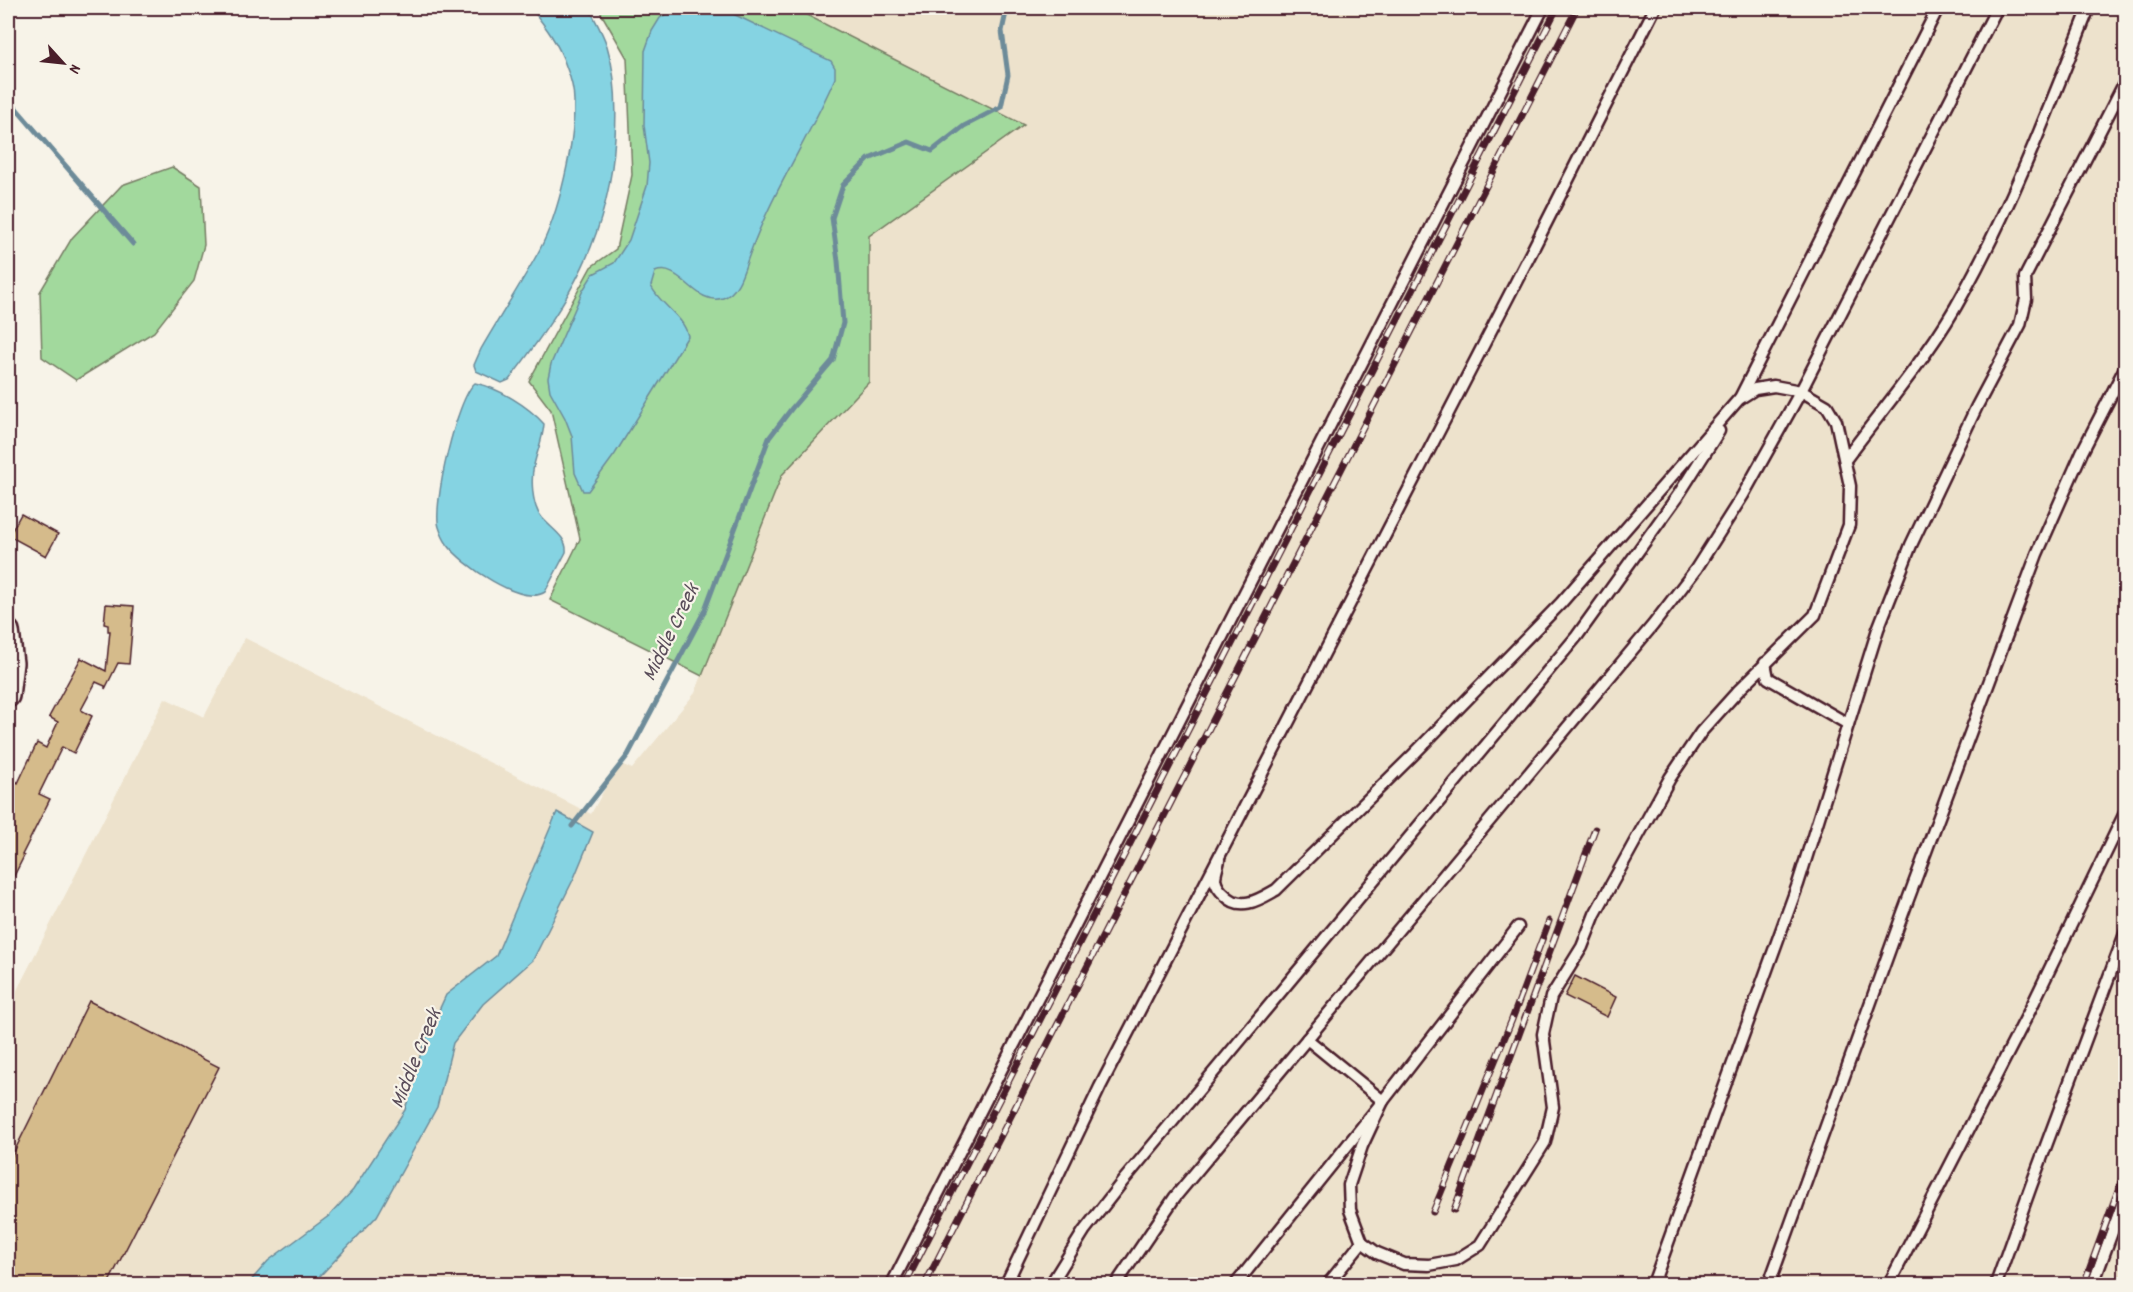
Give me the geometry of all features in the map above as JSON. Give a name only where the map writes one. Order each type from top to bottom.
[{"type":"street","points":[[8,696],[12,663],[9,639]]},
{"type":"lane","points":[[892,1284],[1543,8]]},
{"type":"lane","points":[[1006,1284],[1095,1097],[1219,860],[1655,8]]},
{"type":"lane","points":[[1052,1284],[1084,1231],[1123,1181],[1577,636],[1677,497],[1739,399],[1938,8]]},
{"type":"lane","points":[[1116,1284],[1175,1197],[1645,634],[1696,569],[1743,495],[1801,391],[1997,8]]},
{"type":"lane","points":[[1845,460],[1919,361],[1964,293],[2029,156],[2090,8]]},
{"type":"lane","points":[[1653,1284],[1798,884],[1878,629],[1911,545],[1977,406],[2020,325],[2026,299],[2025,277],[2126,80]]},
{"type":"lane","points":[[1769,1284],[1903,913],[2037,554],[2082,452],[2126,366]]},
{"type":"lane","points":[[1219,860],[1215,880],[1219,890],[1229,900],[1241,904],[1257,902],[1276,890],[1413,755],[1561,603],[1739,399],[1755,389],[1774,386],[1801,391],[1827,406],[1836,421],[1850,486],[1849,525],[1815,615],[1737,691],[1701,732],[1670,778],[1595,914],[1582,947],[1551,997],[1543,1034],[1553,1107],[1545,1142],[1480,1245],[1456,1260],[1421,1265],[1404,1264],[1377,1253],[1362,1242],[1350,1210],[1349,1185],[1362,1146],[1383,1101]]},
{"type":"lane","points":[[1765,663],[1768,678],[1848,724]]},
{"type":"lane","points":[[1889,1284],[2028,1014],[2126,811]]},
{"type":"lane","points":[[1236,1284],[1383,1101],[1518,927]]},
{"type":"lane","points":[[1996,1284],[2126,931]]},
{"type":"lane","points":[[1307,1039],[1383,1101]]},
{"type":"lane","points":[[2093,1284],[2126,1194]]},
{"type":"lane","points":[[1328,1284],[1362,1242]]},
{"type":"shaded area","points":[[793,8],[2125,8],[2125,1284],[8,1284],[8,1008],[165,698],[204,717],[245,638],[591,814],[619,763],[632,769],[695,693],[782,475],[869,382],[869,236],[1024,125]]},
{"type":"green space","points":[[598,8],[793,8],[1024,125],[869,236],[869,382],[782,475],[702,676],[550,600],[580,539],[551,410],[529,381],[591,267],[616,249],[632,175],[627,58]]},
{"type":"green space","points":[[172,167],[201,186],[204,245],[194,281],[154,332],[76,380],[42,357],[40,292],[72,238],[122,185]]},
{"type":"water","points":[[531,8],[589,8],[601,31],[610,57],[616,103],[615,137],[604,207],[595,238],[582,267],[531,351],[509,380],[502,383],[476,371],[474,365],[546,236],[559,198],[569,157],[574,118],[573,88],[560,50]]},
{"type":"water","points":[[680,8],[713,8],[727,11],[831,61],[835,68],[835,78],[768,210],[740,280],[733,291],[723,298],[713,299],[696,291],[673,273],[655,272],[651,286],[681,322],[688,336],[615,454],[588,491],[583,491],[575,473],[572,436],[550,391],[548,378],[551,364],[583,290],[593,274],[614,263],[629,240],[647,186],[649,163],[644,125],[645,51],[652,31],[660,18]]},
{"type":"water","points":[[475,383],[494,389],[512,399],[544,424],[533,470],[534,497],[536,507],[543,519],[563,539],[566,552],[545,592],[535,595],[522,594],[478,572],[454,552],[439,527],[439,498],[448,452],[461,408]]},
{"type":"water","points":[[557,812],[593,832],[574,878],[533,960],[483,1004],[453,1043],[437,1107],[377,1216],[310,1284],[248,1284],[268,1261],[330,1215],[353,1190],[405,1110],[423,1045],[446,995],[496,956]]},
{"type":"building","points":[[21,514],[58,534],[46,556],[9,536]]},
{"type":"building","points":[[106,604],[134,606],[129,664],[118,663],[105,689],[105,686],[96,682],[81,710],[92,716],[74,753],[62,747],[39,794],[50,799],[8,888],[8,798],[16,781],[18,783],[37,743],[46,748],[58,722],[49,717],[81,658],[106,671],[110,631],[108,631],[108,625],[104,624]]},
{"type":"building","points":[[1575,976],[1616,997],[1607,1017],[1565,996]]},
{"type":"building","points":[[89,1001],[219,1067],[108,1284],[8,1284],[8,1164]]},
{"type":"waterway","name":"Middle Creek","points":[[572,826],[628,755],[704,612],[769,438],[833,360],[843,323],[832,218],[843,185],[869,159],[909,142],[932,151],[964,126],[1001,107],[1008,75],[1002,31],[1007,8]]},
{"type":"waterway","points":[[8,99],[133,244]]},
{"type":"railway","points":[[905,1284],[1557,8]]},
{"type":"railway","points":[[925,1284],[1577,8]]},
{"type":"railway","points":[[1454,1210],[1595,829]]},
{"type":"railway","points":[[1433,1212],[1511,1022],[1549,921]]},
{"type":"railway","points":[[2084,1284],[2126,1168]]}]
